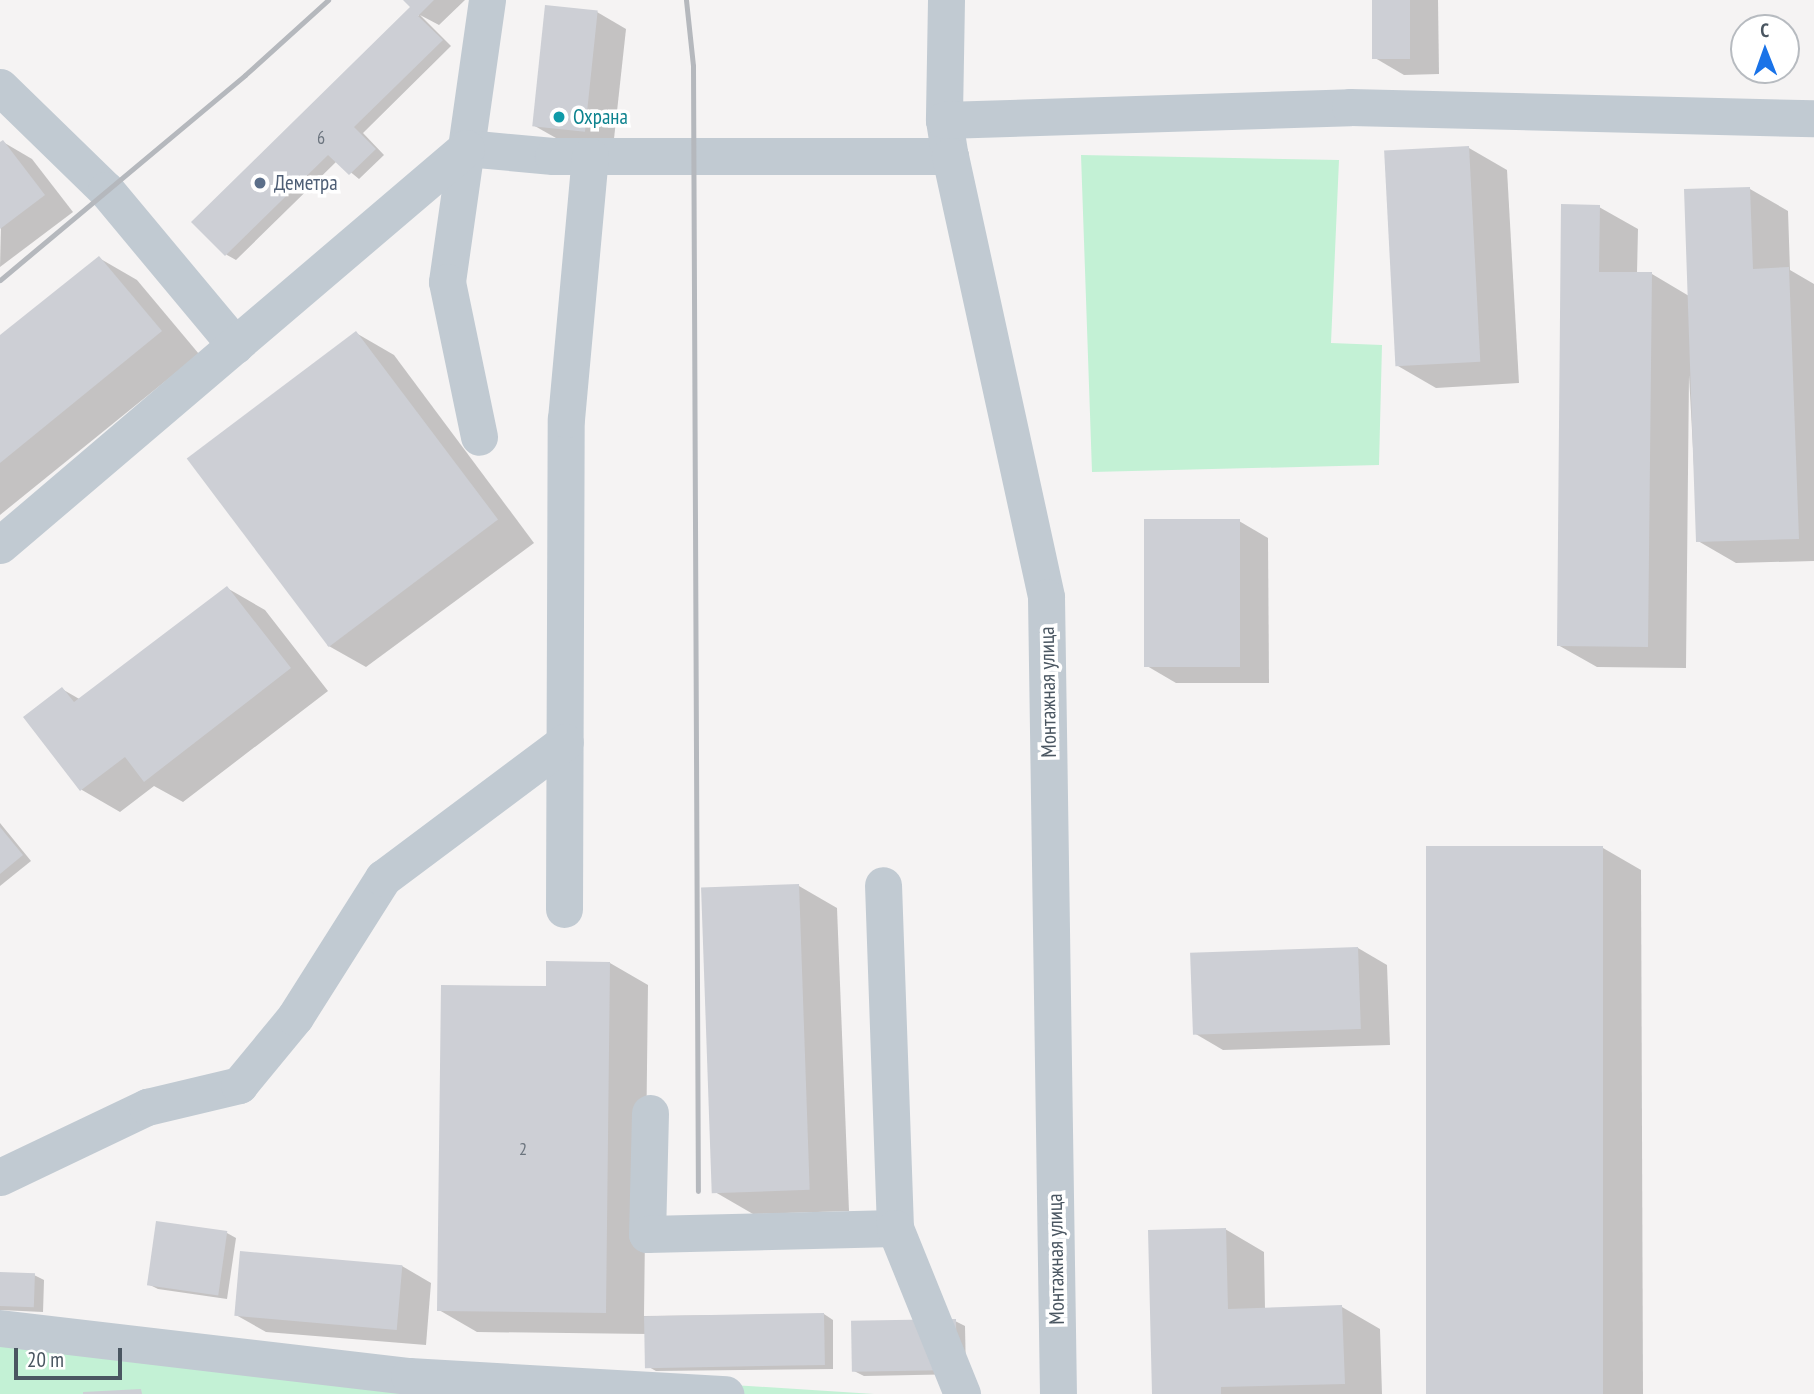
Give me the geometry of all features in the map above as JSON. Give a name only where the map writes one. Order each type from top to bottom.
[{"type":"street","points":[[480,437],[447,282],[487,0]]},
{"type":"street","name":"Монтажная улица","points":[[946,0],[944,120],[950,156],[1046,597],[1058,1394]]},
{"type":"street","points":[[0,87],[106,190],[235,345]]},
{"type":"street","points":[[944,120],[1350,107],[1814,118]]},
{"type":"street","points":[[0,545],[466,148],[590,156],[950,156]]},
{"type":"street","points":[[565,909],[566,419],[590,156]]},
{"type":"street","points":[[0,1177],[147,1107],[239,1085],[295,1017],[383,878],[565,742]]},
{"type":"street","points":[[883,886],[895,1228],[962,1394]]},
{"type":"street","points":[[650,1113],[647,1234],[895,1228]]},
{"type":"street","points":[[0,1328],[409,1376],[725,1394]]},
{"type":"green space","points":[[1081,155],[1339,160],[1331,343],[1382,345],[1379,465],[1092,472]]},
{"type":"green space","points":[[0,1338],[874,1394],[0,1394]]},
{"type":"building","points":[[403,0],[434,0],[418,16],[443,40],[354,127],[376,149],[349,175],[328,155],[225,256],[191,222],[410,7]]},
{"type":"building","points":[[1372,0],[1410,0],[1410,59],[1372,59]]},
{"type":"building","points":[[545,5],[598,11],[585,132],[532,126]]},
{"type":"building","points":[[3,140],[45,195],[0,229],[0,142]]},
{"type":"building","points":[[1469,146],[1480,362],[1395,366],[1384,150]]},
{"type":"building","points":[[1750,187],[1753,269],[1789,267],[1799,539],[1696,542],[1684,189]]},
{"type":"building","points":[[1561,204],[1600,205],[1599,272],[1652,272],[1648,647],[1557,646]]},
{"type":"building","points":[[99,256],[162,331],[0,463],[0,335]]},
{"type":"building","points":[[356,331],[498,519],[329,647],[187,459]]},
{"type":"building","points":[[1144,519],[1240,519],[1240,667],[1144,667]]},
{"type":"building","points":[[227,586],[291,668],[144,782],[125,757],[80,791],[23,717],[62,687],[74,702]]},
{"type":"building","points":[[0,827],[23,855],[0,874]]},
{"type":"building","points":[[1426,846],[1603,846],[1603,1394],[1426,1394]]},
{"type":"building","points":[[799,884],[810,1190],[712,1193],[701,887]]},
{"type":"building","points":[[1358,947],[1361,1029],[1193,1035],[1190,953]]},
{"type":"building","points":[[546,961],[610,962],[606,1313],[437,1311],[441,985],[546,986]]},
{"type":"building","points":[[156,1221],[227,1231],[218,1295],[147,1285]]},
{"type":"building","points":[[1226,1228],[1228,1309],[1342,1305],[1345,1384],[1221,1387],[1221,1394],[1152,1394],[1148,1230]]},
{"type":"building","points":[[240,1251],[402,1265],[397,1330],[234,1316]]},
{"type":"building","points":[[0,1272],[35,1273],[34,1307],[0,1306]]},
{"type":"building","points":[[824,1313],[825,1365],[645,1368],[644,1316]]},
{"type":"building","points":[[956,1319],[957,1370],[852,1372],[851,1321]]},
{"type":"building","points":[[141,1389],[142,1394],[83,1394],[83,1392]]},
{"type":"railway","points":[[0,280],[245,75],[328,0]]},
{"type":"railway","points":[[686,0],[693,66],[698,1191]]},
{"type":"place","name":"Охрана","points":[[559,117]]},
{"type":"place","name":"Деметра","points":[[260,183]]}]
